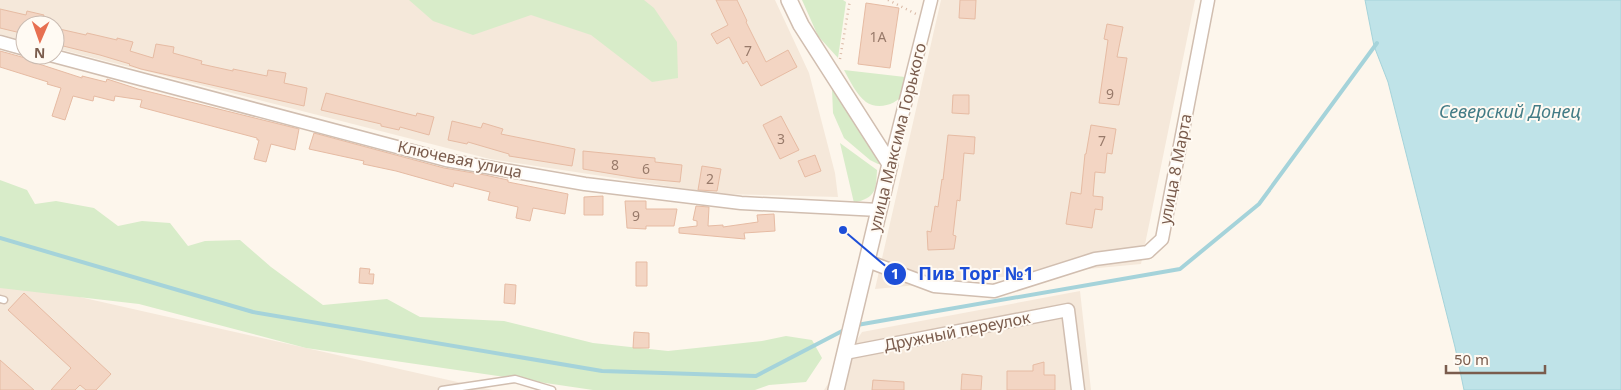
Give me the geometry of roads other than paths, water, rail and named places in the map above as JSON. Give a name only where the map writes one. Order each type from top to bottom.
[{"type":"street","points":[[789,0],[802,25],[890,164]]},
{"type":"street","name":"улица Максима Горького","points":[[836,390],[931,0]]},
{"type":"street","name":"улица 8 Марта","points":[[867,261],[934,286],[994,290],[1095,259],[1148,252],[1162,239],[1208,0]]},
{"type":"street","points":[[0,42],[15,46]]},
{"type":"street","name":"Ключевая улица","points":[[65,59],[446,160],[585,184],[741,204],[879,210]]},
{"type":"street","name":"Дружный переулок","points":[[845,352],[1068,310],[1078,390]]},
{"type":"lane","points":[[442,390],[515,379],[552,390]]},
{"type":"water","name":"Северский Донец","points":[[1365,0],[1621,0],[1621,390],[1464,390],[1455,347],[1388,82],[1374,46]]},
{"type":"waterway","points":[[857,325],[1180,269],[1259,204],[1377,43]]},
{"type":"waterway","points":[[0,238],[253,312],[602,371],[756,376],[846,329]]},
{"type":"place","name":"Пив Торг №1","points":[[843,230]]}]
